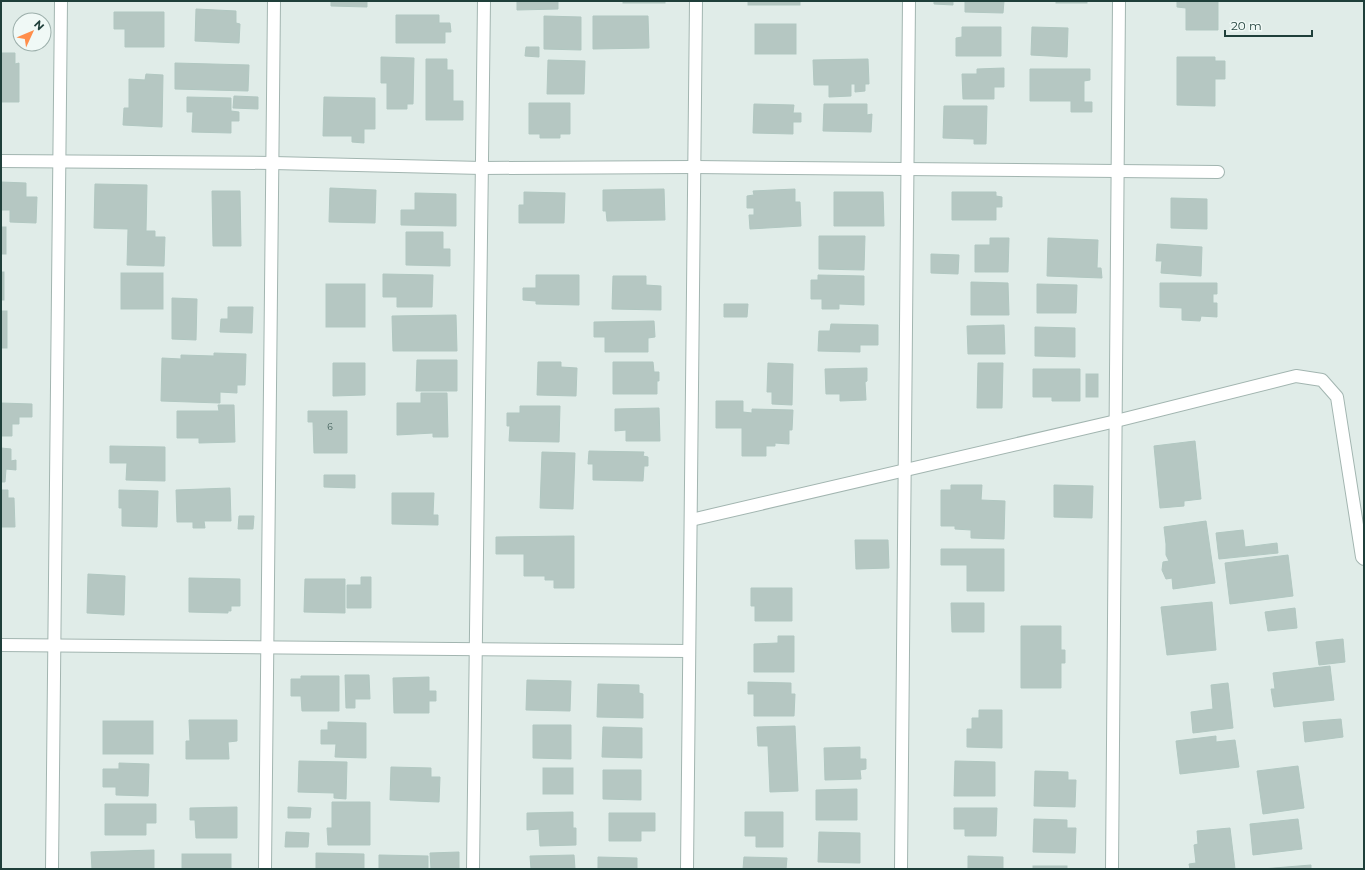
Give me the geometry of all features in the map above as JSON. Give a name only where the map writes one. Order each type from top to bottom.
[{"type":"street","points":[[52,869],[61,1]]},
{"type":"street","points":[[265,869],[274,1]]},
{"type":"street","points":[[473,869],[484,1]]},
{"type":"street","points":[[688,869],[696,1]]},
{"type":"street","points":[[901,869],[909,1]]},
{"type":"street","points":[[1112,869],[1119,1]]},
{"type":"street","points":[[1,161],[273,163],[482,168],[908,168],[1218,172]]},
{"type":"street","points":[[691,520],[1116,421],[1296,376],[1322,380],[1337,397],[1362,557],[1364,559]]},
{"type":"street","points":[[1,645],[689,651]]},
{"type":"building","points":[[331,1],[367,1],[367,7],[331,6]]},
{"type":"building","points":[[517,1],[558,1],[558,9],[517,10]]},
{"type":"building","points":[[623,1],[665,1],[665,3],[623,3]]},
{"type":"building","points":[[748,1],[800,1],[800,5],[748,5]]},
{"type":"building","points":[[934,1],[953,1],[953,5],[934,4]]},
{"type":"building","points":[[965,1],[1004,1],[1003,13],[965,12]]},
{"type":"building","points":[[1056,1],[1087,1],[1087,3],[1056,3]]},
{"type":"building","points":[[1177,1],[1218,1],[1218,30],[1186,30],[1186,8],[1177,7]]},
{"type":"building","points":[[196,9],[236,11],[236,23],[240,24],[239,43],[195,41]]},
{"type":"building","points":[[114,12],[164,12],[164,47],[125,47],[125,29],[114,29]]},
{"type":"building","points":[[396,15],[439,15],[439,23],[450,23],[451,32],[445,32],[445,43],[396,43]]},
{"type":"building","points":[[544,16],[581,17],[581,50],[544,49]]},
{"type":"building","points":[[593,16],[648,16],[649,48],[593,49]]},
{"type":"building","points":[[755,24],[796,24],[796,54],[755,54]]},
{"type":"building","points":[[962,27],[1001,27],[1001,56],[956,56],[956,38],[962,37]]},
{"type":"building","points":[[1032,27],[1068,28],[1067,57],[1031,55]]},
{"type":"building","points":[[526,47],[539,47],[539,57],[525,56]]},
{"type":"building","points":[[1,53],[15,53],[15,64],[19,63],[19,102],[1,102]]},
{"type":"building","points":[[381,57],[414,58],[413,104],[407,104],[407,109],[387,109],[387,83],[381,83]]},
{"type":"building","points":[[1177,57],[1215,57],[1215,61],[1225,61],[1225,79],[1215,79],[1215,106],[1177,105]]},
{"type":"building","points":[[426,59],[447,59],[447,70],[453,70],[453,101],[463,101],[463,120],[426,120]]},
{"type":"building","points":[[868,59],[869,84],[865,84],[865,91],[855,92],[855,84],[851,84],[851,96],[829,97],[829,85],[814,85],[813,60]]},
{"type":"building","points":[[548,60],[585,61],[584,94],[547,94]]},
{"type":"building","points":[[175,63],[249,65],[248,91],[175,89]]},
{"type":"building","points":[[1004,68],[1004,87],[994,87],[994,99],[963,99],[962,74],[977,74],[977,69]]},
{"type":"building","points":[[1030,69],[1090,69],[1090,80],[1084,81],[1084,102],[1092,102],[1092,112],[1071,112],[1071,101],[1030,101]]},
{"type":"building","points":[[146,74],[163,75],[162,127],[123,125],[124,108],[129,108],[129,79],[145,80]]},
{"type":"building","points":[[234,96],[258,97],[258,109],[233,108]]},
{"type":"building","points":[[187,97],[231,98],[231,111],[239,112],[239,121],[231,121],[231,133],[192,132],[193,112],[187,112]]},
{"type":"building","points":[[324,97],[375,98],[375,129],[364,129],[364,143],[352,142],[352,136],[323,136]]},
{"type":"building","points":[[529,103],[570,103],[570,134],[560,134],[560,138],[540,138],[540,134],[529,134]]},
{"type":"building","points":[[754,104],[794,105],[793,113],[801,113],[801,122],[793,122],[793,134],[753,133]]},
{"type":"building","points":[[824,104],[867,104],[867,115],[872,114],[871,132],[823,131]]},
{"type":"building","points":[[944,106],[987,106],[986,144],[974,144],[974,139],[943,138]]},
{"type":"building","points":[[1,182],[26,183],[26,197],[37,197],[36,223],[10,222],[10,210],[1,210]]},
{"type":"building","points":[[95,184],[147,185],[146,231],[155,231],[155,237],[165,237],[164,266],[127,265],[128,229],[94,228]]},
{"type":"building","points":[[330,188],[376,190],[375,223],[329,222]]},
{"type":"building","points":[[664,189],[665,220],[607,221],[606,211],[603,211],[603,190]]},
{"type":"building","points":[[795,189],[795,202],[800,202],[801,226],[750,229],[749,215],[754,215],[754,208],[747,208],[747,196],[754,195],[753,191]]},
{"type":"building","points":[[212,191],[240,191],[241,246],[213,246]]},
{"type":"building","points":[[524,192],[565,193],[564,223],[519,223],[519,205],[524,205]]},
{"type":"building","points":[[834,192],[883,192],[884,226],[834,226]]},
{"type":"building","points":[[952,192],[996,192],[996,196],[1002,197],[1002,207],[996,207],[996,220],[952,220]]},
{"type":"building","points":[[415,193],[456,194],[456,226],[401,225],[401,210],[415,210]]},
{"type":"building","points":[[1171,198],[1207,199],[1207,229],[1171,228]]},
{"type":"building","points":[[1,227],[6,227],[6,254],[1,254]]},
{"type":"building","points":[[406,232],[443,232],[443,249],[450,249],[450,266],[406,265]]},
{"type":"building","points":[[819,236],[865,236],[864,270],[819,269]]},
{"type":"building","points":[[990,238],[1009,238],[1008,272],[975,272],[975,245],[990,245]]},
{"type":"building","points":[[1048,238],[1098,240],[1097,268],[1101,268],[1102,278],[1047,276]]},
{"type":"building","points":[[1157,244],[1202,247],[1201,276],[1161,273],[1162,261],[1156,261]]},
{"type":"building","points":[[931,254],[959,255],[958,274],[931,273]]},
{"type":"building","points":[[1,272],[4,272],[4,300],[1,300]]},
{"type":"building","points":[[121,273],[163,273],[163,309],[121,309]]},
{"type":"building","points":[[383,274],[433,275],[432,307],[397,307],[397,297],[383,297]]},
{"type":"building","points":[[536,275],[579,275],[579,305],[536,304],[536,301],[523,300],[523,288],[536,288]]},
{"type":"building","points":[[818,275],[864,276],[864,305],[839,304],[839,309],[822,309],[822,299],[811,299],[811,280],[818,280]]},
{"type":"building","points":[[613,276],[646,276],[646,285],[661,286],[661,310],[612,309]]},
{"type":"building","points":[[971,282],[1008,283],[1009,315],[971,315]]},
{"type":"building","points":[[1160,283],[1217,283],[1217,294],[1213,294],[1213,303],[1217,303],[1217,317],[1201,316],[1200,321],[1182,320],[1182,308],[1160,307]]},
{"type":"building","points":[[326,284],[365,284],[365,327],[326,327]]},
{"type":"building","points":[[1037,284],[1077,285],[1076,313],[1037,313]]},
{"type":"building","points":[[172,298],[197,299],[196,340],[172,339]]},
{"type":"building","points":[[724,304],[748,304],[747,317],[724,317]]},
{"type":"building","points":[[228,307],[253,307],[252,333],[220,332],[221,319],[228,319]]},
{"type":"building","points":[[1,311],[7,311],[7,348],[1,348]]},
{"type":"building","points":[[456,315],[457,351],[393,351],[392,316]]},
{"type":"building","points":[[654,321],[655,337],[648,338],[648,352],[605,352],[605,337],[594,337],[594,322]]},
{"type":"building","points":[[831,324],[878,325],[878,345],[860,345],[860,352],[818,351],[819,331],[830,331]]},
{"type":"building","points":[[1004,325],[1005,354],[968,354],[967,326]]},
{"type":"building","points":[[1035,327],[1075,328],[1075,357],[1035,356]]},
{"type":"building","points":[[214,353],[246,354],[245,385],[237,385],[237,393],[220,392],[220,403],[161,401],[162,358],[181,359],[181,355],[214,356]]},
{"type":"building","points":[[417,360],[457,360],[457,391],[416,391]]},
{"type":"building","points":[[538,362],[561,362],[561,367],[577,368],[576,396],[537,395]]},
{"type":"building","points":[[613,362],[653,362],[654,372],[659,372],[657,394],[613,394]]},
{"type":"building","points":[[333,363],[365,363],[365,395],[333,396]]},
{"type":"building","points":[[768,363],[793,364],[792,405],[772,404],[772,392],[767,392]]},
{"type":"building","points":[[978,363],[1003,363],[1002,408],[977,408]]},
{"type":"building","points":[[867,368],[867,381],[865,382],[866,400],[840,401],[840,394],[826,394],[825,369]]},
{"type":"building","points":[[1033,369],[1080,369],[1080,401],[1052,401],[1052,397],[1033,397]]},
{"type":"building","points":[[1086,374],[1098,374],[1098,397],[1086,397]]},
{"type":"building","points":[[421,393],[447,393],[448,437],[433,437],[433,433],[397,435],[397,403],[421,403]]},
{"type":"building","points":[[716,401],[743,401],[743,412],[752,413],[752,409],[793,410],[792,430],[789,430],[789,444],[775,443],[775,446],[766,446],[766,456],[742,456],[742,428],[716,428]]},
{"type":"building","points":[[1,403],[32,404],[32,417],[19,417],[19,424],[12,424],[12,436],[1,436]]},
{"type":"building","points":[[218,405],[234,405],[235,442],[199,443],[199,438],[177,438],[177,411],[219,411]]},
{"type":"building","points":[[520,406],[560,406],[559,442],[509,441],[510,426],[507,426],[507,413],[520,413]]},
{"type":"building","points":[[659,408],[660,441],[626,441],[626,430],[615,431],[615,409]]},
{"type":"building","points":[[308,411],[347,411],[347,453],[314,453],[313,422],[308,422]]},
{"type":"building","points":[[1195,441],[1201,499],[1184,501],[1184,506],[1160,508],[1154,446]]},
{"type":"building","points":[[110,446],[165,447],[165,481],[126,480],[127,463],[110,463]]},
{"type":"building","points":[[1,448],[11,449],[11,461],[16,460],[16,470],[6,469],[5,482],[1,482]]},
{"type":"building","points":[[589,451],[644,452],[643,456],[648,457],[648,466],[644,466],[643,481],[593,480],[593,464],[588,464]]},
{"type":"building","points":[[542,452],[575,453],[573,509],[540,508]]},
{"type":"building","points":[[324,475],[355,475],[355,488],[324,487]]},
{"type":"building","points":[[951,485],[982,485],[981,500],[1005,501],[1004,539],[971,538],[971,530],[955,529],[955,526],[941,526],[941,490],[951,490]]},
{"type":"building","points":[[1054,485],[1093,486],[1092,518],[1054,517]]},
{"type":"building","points":[[230,488],[231,521],[204,521],[205,528],[193,528],[193,522],[177,522],[176,490]]},
{"type":"building","points":[[1,490],[8,490],[8,498],[14,498],[15,527],[1,527]]},
{"type":"building","points":[[119,490],[158,491],[157,527],[122,526],[122,508],[119,508]]},
{"type":"building","points":[[392,493],[434,493],[433,515],[438,515],[438,525],[392,524]]},
{"type":"building","points":[[239,516],[254,516],[253,529],[238,529]]},
{"type":"building","points":[[1206,521],[1215,583],[1173,589],[1172,578],[1166,579],[1162,570],[1163,562],[1169,561],[1166,555],[1164,527]]},
{"type":"building","points":[[1243,530],[1245,547],[1277,543],[1278,553],[1219,559],[1216,533]]},
{"type":"building","points":[[574,536],[574,588],[554,588],[554,580],[545,580],[545,576],[524,576],[524,554],[496,554],[496,537]]},
{"type":"building","points":[[855,540],[888,540],[889,568],[856,569]]},
{"type":"building","points":[[941,549],[1004,549],[1004,591],[967,591],[967,565],[941,565]]},
{"type":"building","points":[[1288,555],[1293,596],[1230,604],[1225,563]]},
{"type":"building","points":[[88,574],[125,576],[124,615],[87,613]]},
{"type":"building","points":[[361,577],[371,577],[371,608],[347,608],[347,585],[361,585]]},
{"type":"building","points":[[189,578],[240,579],[240,606],[231,606],[231,611],[228,611],[228,613],[189,612]]},
{"type":"building","points":[[305,579],[345,579],[345,613],[304,612]]},
{"type":"building","points":[[751,588],[792,588],[792,621],[755,621],[755,606],[751,606]]},
{"type":"building","points":[[1212,602],[1216,650],[1167,655],[1161,607]]},
{"type":"building","points":[[951,603],[984,603],[984,632],[952,632]]},
{"type":"building","points":[[1295,608],[1297,628],[1268,631],[1265,612]]},
{"type":"building","points":[[1021,626],[1061,626],[1061,650],[1065,650],[1065,663],[1061,663],[1061,688],[1021,688]]},
{"type":"building","points":[[778,636],[794,636],[794,672],[754,672],[754,644],[778,643]]},
{"type":"building","points":[[1343,639],[1345,662],[1319,665],[1316,642]]},
{"type":"building","points":[[1330,666],[1334,700],[1274,707],[1271,689],[1275,689],[1273,673]]},
{"type":"building","points":[[345,675],[369,675],[370,699],[355,699],[355,708],[346,708]]},
{"type":"building","points":[[301,676],[339,676],[339,711],[302,711],[301,696],[291,696],[291,679],[301,679]]},
{"type":"building","points":[[429,677],[429,691],[436,691],[436,701],[429,701],[429,713],[394,713],[393,678]]},
{"type":"building","points":[[527,680],[571,681],[570,711],[526,710]]},
{"type":"building","points":[[748,682],[791,683],[791,694],[795,694],[794,716],[754,716],[754,694],[748,694]]},
{"type":"building","points":[[1228,683],[1233,728],[1193,733],[1191,712],[1213,709],[1211,685]]},
{"type":"building","points":[[598,684],[639,685],[639,693],[643,694],[643,718],[597,717]]},
{"type":"building","points":[[979,710],[1002,710],[1002,748],[967,747],[967,729],[972,729],[972,718],[979,718]]},
{"type":"building","points":[[1341,719],[1343,737],[1305,742],[1303,722]]},
{"type":"building","points":[[189,720],[237,720],[237,741],[228,742],[229,759],[186,759],[186,741],[190,741]]},
{"type":"building","points":[[103,721],[153,721],[153,754],[103,754]]},
{"type":"building","points":[[328,722],[366,723],[366,758],[335,757],[336,744],[321,744],[321,730],[328,730]]},
{"type":"building","points":[[533,725],[571,725],[571,759],[533,758]]},
{"type":"building","points":[[795,726],[798,791],[770,792],[768,746],[758,746],[757,727]]},
{"type":"building","points":[[603,727],[642,728],[642,758],[602,757]]},
{"type":"building","points":[[1216,736],[1216,742],[1235,740],[1239,767],[1180,774],[1176,741]]},
{"type":"building","points":[[860,747],[860,759],[866,759],[866,769],[860,770],[861,779],[825,780],[824,748]]},
{"type":"building","points":[[299,761],[347,762],[346,799],[334,798],[334,793],[298,792]]},
{"type":"building","points":[[955,761],[995,762],[995,796],[954,796]]},
{"type":"building","points":[[119,763],[149,764],[148,796],[116,795],[116,787],[103,787],[103,769],[119,769]]},
{"type":"building","points":[[1298,766],[1304,808],[1263,814],[1257,771]]},
{"type":"building","points":[[391,767],[431,768],[431,777],[440,777],[439,802],[390,800]]},
{"type":"building","points":[[543,768],[573,768],[573,794],[543,794]]},
{"type":"building","points":[[603,770],[641,770],[641,800],[603,799]]},
{"type":"building","points":[[1035,771],[1068,772],[1068,780],[1076,780],[1075,807],[1034,806]]},
{"type":"building","points":[[857,789],[857,820],[816,820],[816,790]]},
{"type":"building","points":[[332,802],[370,802],[370,845],[328,845],[327,828],[332,828]]},
{"type":"building","points":[[105,804],[156,804],[156,823],[146,823],[146,835],[105,835]]},
{"type":"building","points":[[237,807],[237,838],[196,838],[195,820],[190,820],[190,808]]},
{"type":"building","points":[[288,807],[311,808],[310,818],[288,818]]},
{"type":"building","points":[[954,808],[997,808],[996,836],[965,836],[965,829],[954,829]]},
{"type":"building","points":[[573,812],[573,828],[576,828],[576,845],[540,846],[539,829],[527,830],[527,813]]},
{"type":"building","points":[[745,812],[783,812],[783,847],[756,847],[756,836],[745,836]]},
{"type":"building","points":[[609,813],[655,813],[655,831],[641,831],[641,841],[609,841]]},
{"type":"building","points":[[1034,819],[1067,820],[1067,828],[1076,828],[1075,853],[1033,852]]},
{"type":"building","points":[[1298,819],[1302,849],[1253,855],[1250,824]]},
{"type":"building","points":[[1230,828],[1235,869],[1190,869],[1189,864],[1196,863],[1194,845],[1198,844],[1197,831]]},
{"type":"building","points":[[286,832],[309,833],[308,847],[285,847]]},
{"type":"building","points":[[819,832],[860,833],[860,863],[818,862]]},
{"type":"building","points":[[154,850],[154,869],[92,869],[91,852]]},
{"type":"building","points":[[459,852],[459,869],[431,869],[430,853]]},
{"type":"building","points":[[316,853],[364,854],[364,869],[316,869]]},
{"type":"building","points":[[182,854],[231,854],[231,869],[182,869]]},
{"type":"building","points":[[379,855],[428,856],[428,869],[379,869]]},
{"type":"building","points":[[574,855],[575,869],[531,869],[530,856]]},
{"type":"building","points":[[968,856],[1003,857],[1003,869],[968,869]]},
{"type":"building","points":[[598,857],[637,858],[637,869],[598,869]]},
{"type":"building","points":[[744,857],[787,858],[786,869],[743,869]]},
{"type":"building","points":[[1311,865],[1311,869],[1262,869]]},
{"type":"building","points":[[1033,866],[1067,866],[1067,869],[1033,869]]}]
